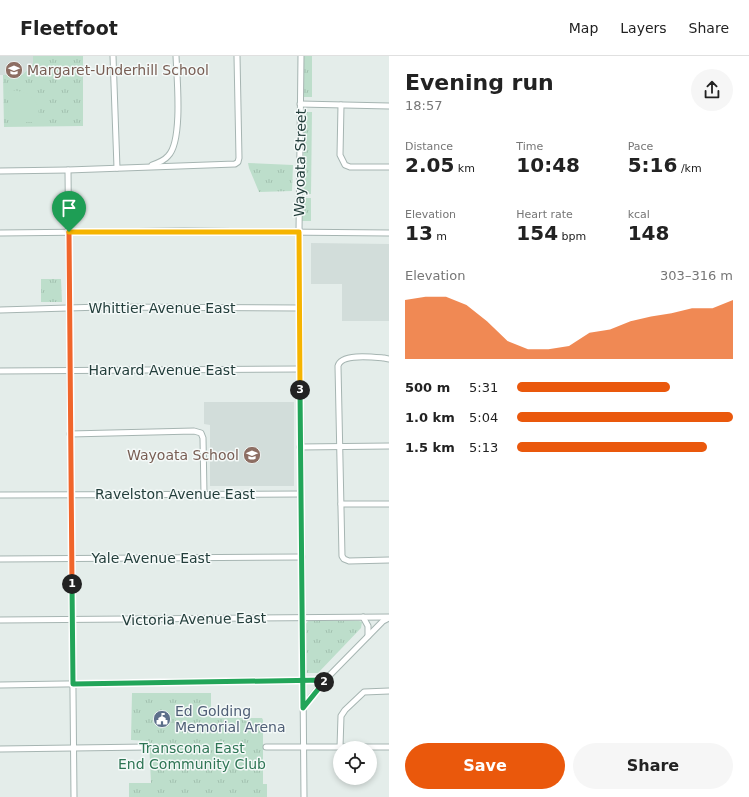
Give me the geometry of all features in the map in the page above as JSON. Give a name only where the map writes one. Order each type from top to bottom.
[{"type":"street","points":[[113,56],[117,168]]},
{"type":"street","points":[[146,167],[159,163],[169,156],[174,146],[177,133],[176,56]]},
{"type":"street","points":[[0,171],[231,165],[238,162],[237,56]]},
{"type":"street","name":"Wayoata Street","points":[[301,56],[299,308],[304,797]]},
{"type":"street","points":[[300,104],[389,106]]},
{"type":"street","points":[[341,105],[340,155],[344,165],[350,167],[389,167]]},
{"type":"street","points":[[68,170],[74,797]]},
{"type":"street","points":[[0,234],[69,232],[389,233]]},
{"type":"street","name":"Whittier Avenue East","points":[[0,310],[102,307],[299,308]]},
{"type":"street","points":[[389,359],[350,357],[342,359],[339,362],[341,552],[344,559],[349,561],[389,560]]},
{"type":"street","name":"Harvard Avenue East","points":[[0,371],[300,369]]},
{"type":"street","points":[[70,434],[194,431],[201,433],[204,438],[204,494]]},
{"type":"street","points":[[300,447],[389,446]]},
{"type":"street","name":"Ravelston Avenue East","points":[[0,495],[301,494]]},
{"type":"street","points":[[341,504],[389,504]]},
{"type":"street","name":"Yale Avenue East","points":[[0,559],[302,557]]},
{"type":"street","points":[[363,617],[368,626],[368,636]]},
{"type":"street","points":[[303,708],[325,680],[383,621],[389,617]]},
{"type":"street","name":"Victoria Avenue East","points":[[0,620],[389,617]]},
{"type":"street","points":[[0,685],[325,680]]},
{"type":"street","points":[[340,741],[340,720],[345,710],[364,692],[389,691]]},
{"type":"street","points":[[0,749],[147,747]]},
{"type":"street","points":[[266,747],[333,747]]},
{"type":"street","points":[[377,747],[389,747]]},
{"type":"shaded area","name":"Margaret-Underhill School","points":[[0,56],[33,56],[33,64],[22,75],[0,75]]},
{"type":"shaded area","points":[[311,243],[389,244],[389,321],[342,321],[342,284],[311,284]]},
{"type":"shaded area","name":"Wayoata School","points":[[204,402],[294,402],[294,486],[210,486],[210,425],[204,424]]},
{"type":"green space","points":[[33,56],[83,56],[83,126],[4,127],[3,75],[22,75],[33,64]]},
{"type":"green space","points":[[304,56],[312,56],[312,97],[304,97]]},
{"type":"green space","points":[[8,90],[28,94],[36,102],[38,107],[39,122],[12,122],[9,120]]},
{"type":"green space","points":[[304,112],[312,112],[311,194],[303,194]]},
{"type":"green space","points":[[248,163],[293,165],[292,191],[259,192]]},
{"type":"green space","points":[[304,198],[311,198],[311,221],[302,221]]},
{"type":"green space","points":[[41,279],[61,279],[62,302],[41,302]]},
{"type":"green space","points":[[308,621],[362,622],[361,628],[318,673],[306,673],[305,625]]},
{"type":"green space","name":"Transcona East End Community Club","points":[[132,693],[211,693],[211,718],[262,718],[263,784],[267,784],[267,797],[129,797],[129,783],[151,783],[149,741],[131,740]]},
{"type":"place","name":"Margaret-Underhill School","points":[[14,70]]},
{"type":"place","name":"Wayoata School","points":[[252,455]]},
{"type":"place","name":"Ed Golding Memorial Arena","points":[[162,719]]},
{"type":"route","points":[[69,232],[73,684],[130,683],[303,681],[321,681],[325,680],[306,702],[303,708],[303,681],[303,617],[300,447],[299,232],[69,232]]}]
